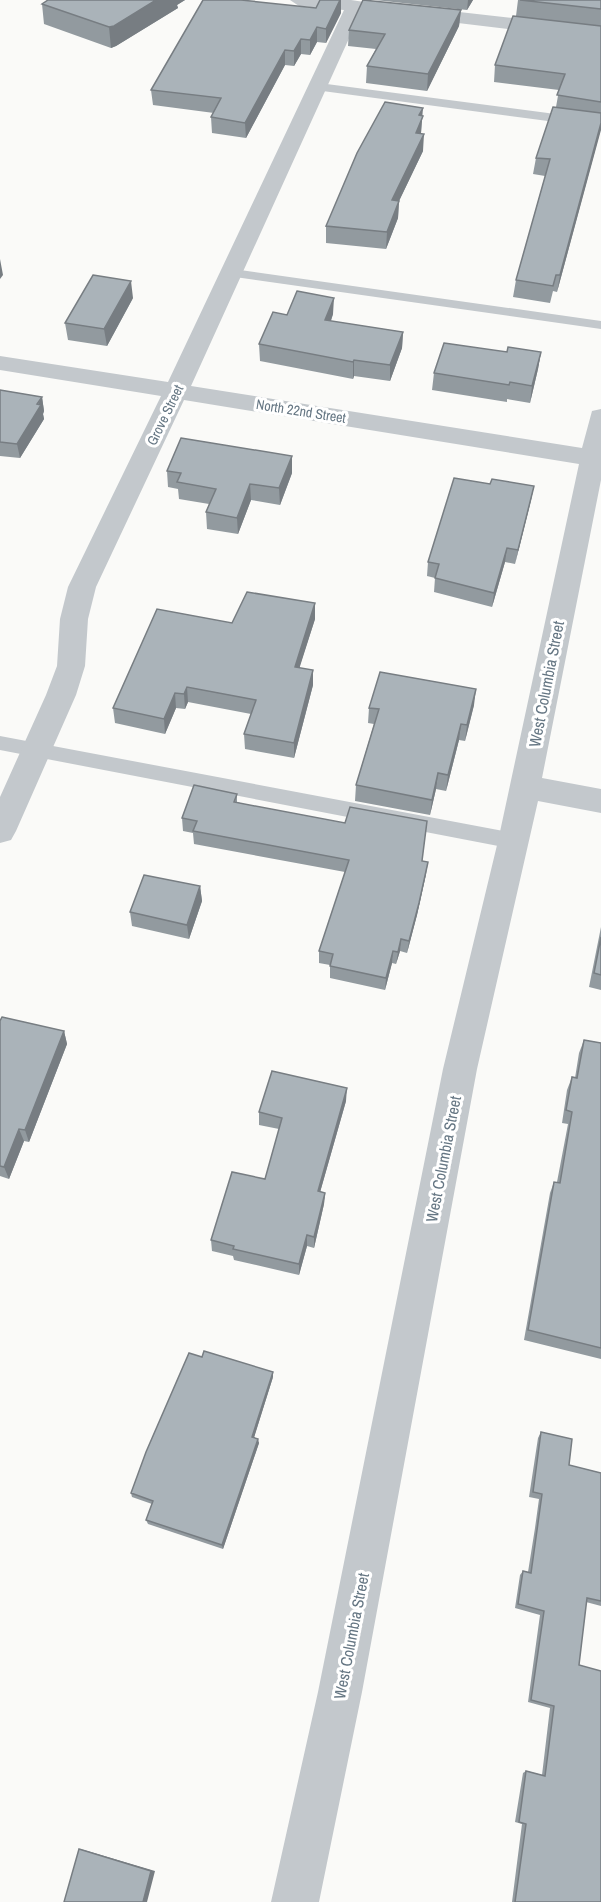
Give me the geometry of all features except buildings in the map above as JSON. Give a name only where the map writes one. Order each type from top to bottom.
[{"type":"street","name":"Grove Street","points":[[0,831],[61,695],[71,666],[74,619],[82,586],[233,273],[319,87],[366,8],[299,0]]},
{"type":"street","points":[[402,12],[601,34]]},
{"type":"street","name":"North 22nd Street","points":[[0,363],[597,458]]},
{"type":"street","name":"West Columbia Street","points":[[296,1902],[340,1692],[460,1069],[514,841],[597,458],[601,417]]},
{"type":"street","points":[[525,787],[601,801]]},
{"type":"lane","points":[[319,87],[601,124]]},
{"type":"lane","points":[[233,273],[601,325]]},
{"type":"lane","points":[[0,743],[514,841]]}]
